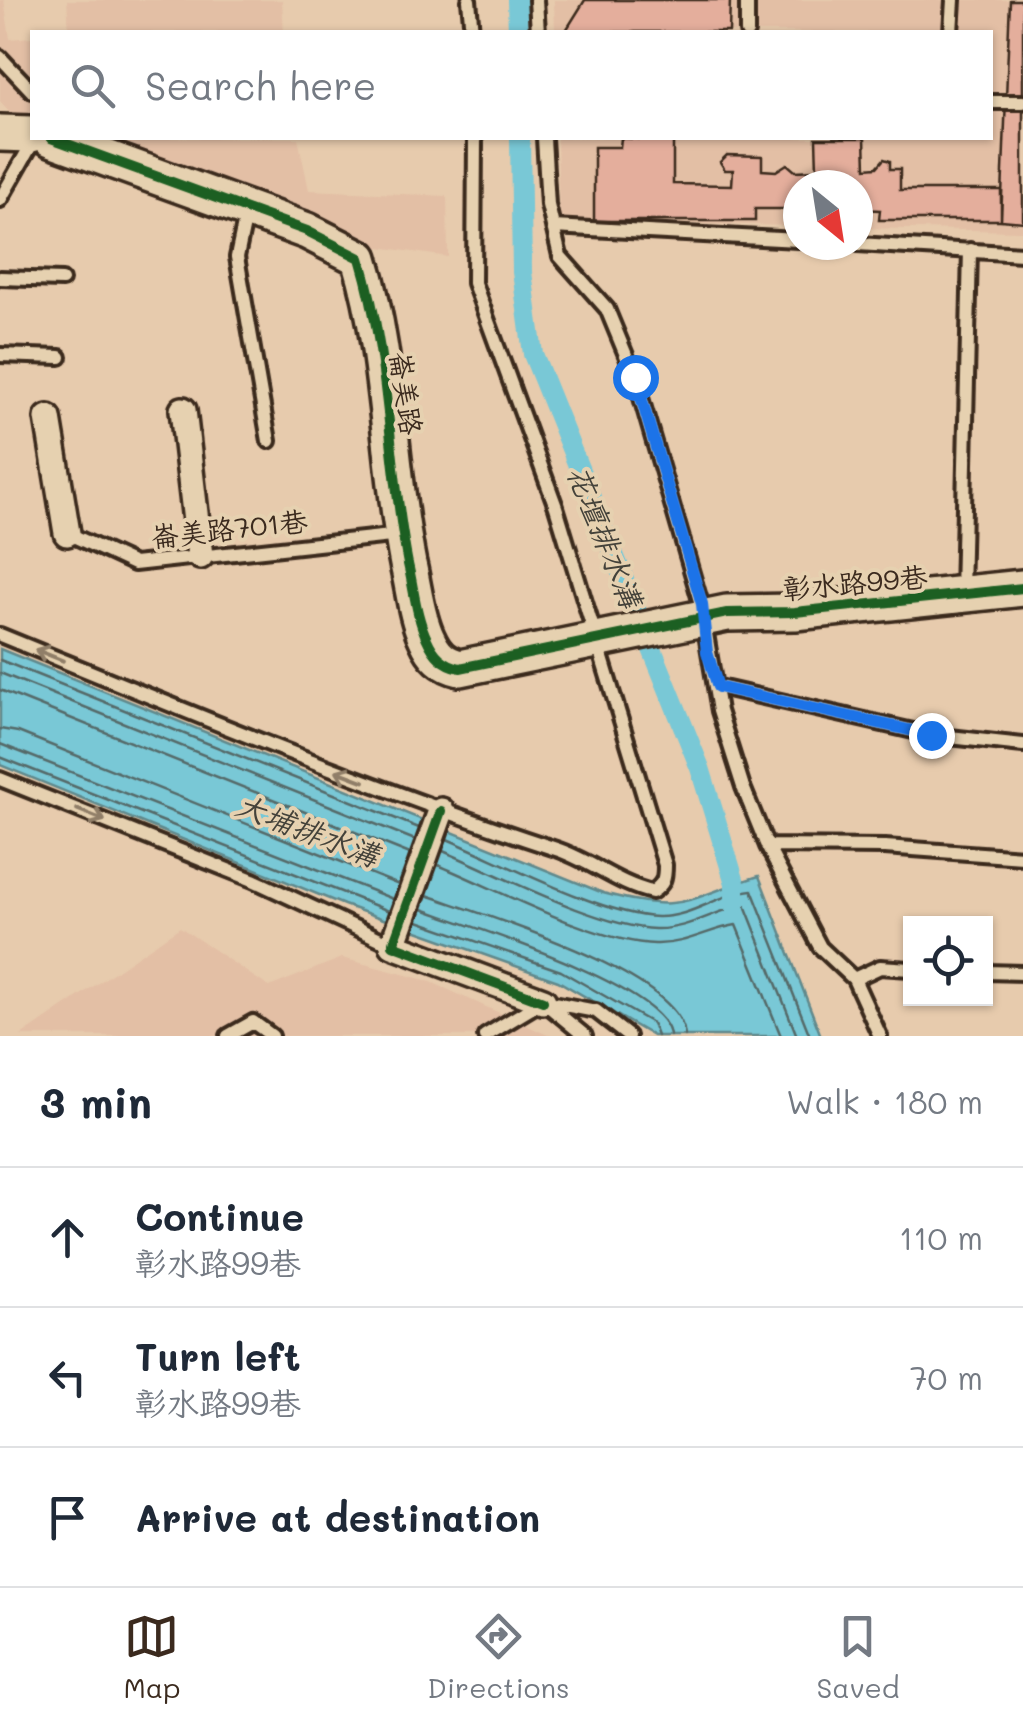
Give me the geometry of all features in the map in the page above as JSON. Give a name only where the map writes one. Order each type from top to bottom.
[{"type":"street","points":[[0,133],[30,136]]},
{"type":"street","name":"崙美路","points":[[57,140],[247,208],[334,242],[360,258],[380,358],[402,535],[421,625],[433,650],[447,665],[460,668],[635,631]]},
{"type":"street","points":[[183,410],[200,556]]},
{"type":"street","points":[[48,418],[67,533]]},
{"type":"street","name":"彰水路99巷","points":[[635,631],[726,613],[795,612],[1023,588]]},
{"type":"street","points":[[440,816],[396,934],[543,1001]]},
{"type":"lane","points":[[470,0],[472,30]]},
{"type":"lane","points":[[536,0],[538,30]]},
{"type":"lane","points":[[747,0],[747,30]]},
{"type":"lane","points":[[952,30],[953,0]]},
{"type":"lane","points":[[0,57],[30,88]]},
{"type":"lane","points":[[993,102],[1023,102]]},
{"type":"lane","points":[[0,200],[32,140]]},
{"type":"lane","points":[[0,635],[440,816],[566,852],[628,886],[652,892],[660,887],[665,881],[665,865],[556,507],[474,283],[475,140]]},
{"type":"lane","points":[[544,140],[553,227],[560,256],[607,309],[635,377],[718,687],[730,748],[767,846],[820,947],[854,980],[880,1036]]},
{"type":"lane","points":[[247,208],[237,257],[270,440]]},
{"type":"lane","points":[[553,227],[783,239]]},
{"type":"lane","points":[[873,245],[1023,254]]},
{"type":"lane","points":[[962,596],[970,250]]},
{"type":"lane","points":[[0,278],[62,280]]},
{"type":"lane","points":[[0,355],[60,357]]},
{"type":"lane","name":"崙美路701巷","points":[[67,533],[134,564],[402,535]]},
{"type":"lane","points":[[718,687],[931,735],[1023,745]]},
{"type":"lane","points":[[0,778],[396,934]]},
{"type":"lane","points":[[767,846],[885,847],[1023,858]]},
{"type":"lane","points":[[854,980],[880,967],[903,968]]},
{"type":"lane","points":[[993,972],[1023,973]]},
{"type":"lane","points":[[485,1036],[543,1001],[596,1011],[628,1036]]},
{"type":"lane","points":[[543,1001],[586,1036]]},
{"type":"lane","points":[[228,1036],[252,1022],[272,1036]]},
{"type":"shaded area","points":[[0,0],[4,0],[10,39],[30,37],[30,127],[19,124],[0,101]]},
{"type":"shaded area","points":[[67,0],[282,0],[284,30],[69,30]]},
{"type":"shaded area","points":[[554,0],[1023,0],[1023,231],[873,228],[873,170],[783,170],[783,226],[559,221],[557,140],[993,140],[993,30],[555,30]]},
{"type":"shaded area","points":[[68,140],[298,140],[309,190],[447,196],[448,257],[290,234]]},
{"type":"shaded area","points":[[180,927],[269,987],[342,958],[429,981],[550,1036],[21,1036]]},
{"type":"water","name":"大埔排水溝","points":[[0,649],[603,893],[669,903],[759,876],[821,1036],[653,1036],[558,981],[344,905],[0,765]]},
{"type":"building","points":[[585,0],[730,0],[729,30],[566,30]]},
{"type":"building","points":[[1010,0],[1023,0],[1023,222],[1001,220]]},
{"type":"building","points":[[621,140],[673,141],[673,184],[732,185],[733,170],[725,170],[720,162],[727,155],[762,156],[762,170],[776,171],[787,164],[794,170],[783,170],[783,209],[755,209],[755,221],[594,221],[594,147],[620,147]]},
{"type":"building","points":[[816,140],[865,140],[866,168],[877,167],[884,159],[890,161],[890,169],[900,169],[900,190],[1001,190],[1001,220],[879,220],[880,210],[873,210],[873,170],[817,170]]},
{"type":"waterway","name":"花壇排水溝","points":[[517,0],[518,30]]},
{"type":"waterway","name":"花壇排水溝","points":[[520,140],[522,272],[533,354],[700,768],[735,883],[735,906]]},
{"type":"cycle path","points":[[57,140],[307,231],[360,258],[377,333],[401,526],[420,621],[430,645],[449,664],[460,668],[727,613],[795,612],[1023,588]]},
{"type":"cycle path","points":[[441,811],[393,945],[543,1001]]},
{"type":"route","points":[[635,377],[702,604],[707,652],[718,687],[931,735]]}]
